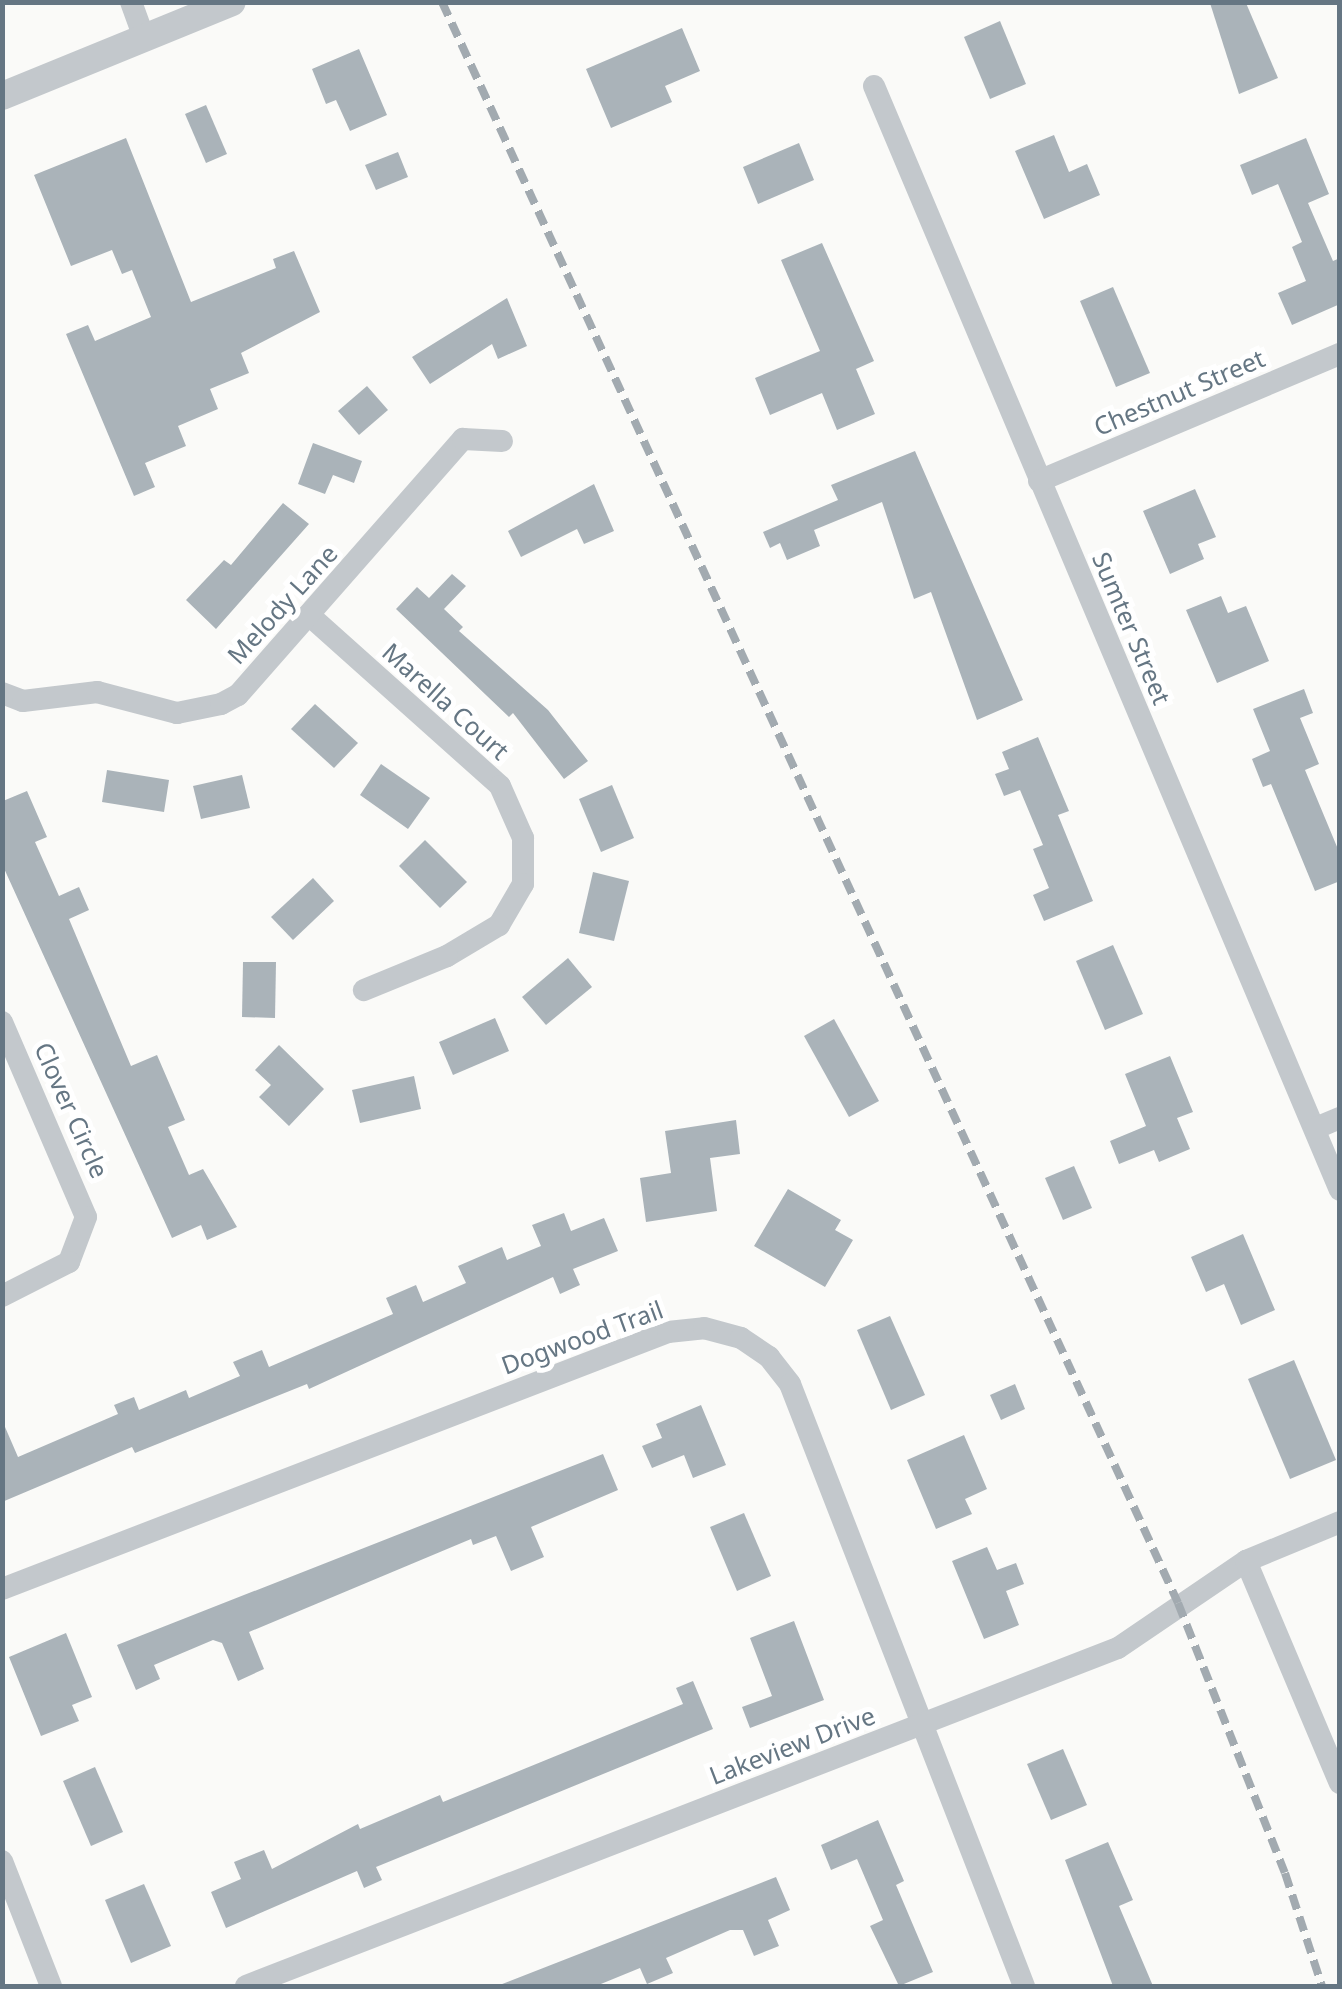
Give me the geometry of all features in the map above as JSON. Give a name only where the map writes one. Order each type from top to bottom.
[{"type":"street","points":[[131,2],[144,38]]},
{"type":"street","points":[[2,96],[232,2]]},
{"type":"street","name":"Sumter Street","points":[[874,86],[1340,1190]]},
{"type":"street","name":"Chestnut Street","points":[[1039,481],[1340,354]]},
{"type":"street","name":"Melody Lane","points":[[2,693],[23,701],[96,692],[152,711],[199,712],[238,695],[463,439],[502,441]]},
{"type":"street","name":"Marella Court","points":[[309,615],[500,786],[523,838],[523,884],[499,925],[364,990]]},
{"type":"street","name":"Clover Circle","points":[[2,1022],[86,1218],[68,1262],[2,1296]]},
{"type":"street","points":[[1316,1128],[1340,1118]]},
{"type":"street","name":"Dogwood Trail","points":[[2,1589],[650,1338],[704,1328],[756,1346],[790,1384],[1024,1986]]},
{"type":"street","name":"Lakeview Drive","points":[[246,1986],[1132,1641],[1246,1561],[1340,1522]]},
{"type":"street","points":[[1246,1561],[1340,1783]]},
{"type":"street","points":[[2,1862],[52,1986]]},
{"type":"building","points":[[1210,3],[1246,3],[1278,78],[1239,94]]},
{"type":"building","points":[[1000,21],[1026,84],[990,99],[964,37]]},
{"type":"building","points":[[682,28],[700,71],[665,86],[672,102],[611,128],[586,69]]},
{"type":"building","points":[[359,49],[387,115],[350,131],[336,100],[326,104],[312,69]]},
{"type":"building","points":[[206,105],[227,154],[206,163],[185,114]]},
{"type":"building","points":[[1054,135],[1069,172],[1087,164],[1100,195],[1044,219],[1015,151]]},
{"type":"building","points":[[126,138],[191,302],[276,268],[273,259],[294,251],[320,312],[241,353],[249,373],[210,389],[218,409],[178,426],[186,446],[145,463],[155,487],[134,496],[66,334],[88,325],[95,341],[151,317],[132,270],[122,274],[112,250],[71,266],[34,175]]},
{"type":"building","points":[[1306,138],[1329,194],[1308,203],[1333,261],[1340,258],[1340,304],[1292,325],[1278,293],[1306,281],[1292,247],[1302,242],[1278,184],[1252,195],[1240,165]]},
{"type":"building","points":[[799,143],[814,180],[758,204],[743,167]]},
{"type":"building","points":[[398,152],[408,177],[376,190],[365,165]]},
{"type":"building","points":[[822,243],[874,361],[856,369],[875,414],[837,430],[822,393],[770,415],[755,378],[820,351],[781,260]]},
{"type":"building","points":[[1113,287],[1150,373],[1116,387],[1080,301]]},
{"type":"building","points":[[507,298],[527,346],[498,359],[492,344],[430,384],[412,357]]},
{"type":"building","points":[[367,386],[388,410],[359,435],[338,411]]},
{"type":"building","points":[[313,443],[362,461],[354,483],[333,475],[325,494],[298,484]]},
{"type":"building","points":[[915,451],[1023,700],[977,720],[931,592],[914,599],[882,502],[814,530],[820,546],[787,560],[780,543],[770,548],[763,532],[838,500],[831,485]]},
{"type":"building","points":[[594,484],[614,531],[584,544],[577,529],[521,557],[508,531]]},
{"type":"building","points":[[1195,489],[1216,537],[1198,544],[1204,559],[1170,574],[1143,511]]},
{"type":"building","points":[[283,503],[309,524],[216,629],[186,600],[224,560],[231,565]]},
{"type":"building","points":[[452,574],[466,586],[444,609],[463,627],[459,631],[548,710],[588,761],[564,779],[513,713],[509,717],[396,609],[417,587],[429,598]]},
{"type":"building","points":[[1221,596],[1228,613],[1246,606],[1269,661],[1217,683],[1186,610]]},
{"type":"building","points":[[1304,689],[1313,713],[1300,718],[1319,764],[1305,770],[1340,854],[1340,881],[1315,891],[1271,784],[1263,787],[1252,759],[1270,751],[1253,709]]},
{"type":"building","points":[[315,704],[358,743],[334,768],[291,729]]},
{"type":"building","points":[[1038,737],[1069,811],[1058,815],[1093,901],[1044,921],[1033,895],[1049,888],[1033,849],[1043,845],[1020,790],[1004,796],[995,774],[1009,769],[1002,752]]},
{"type":"building","points":[[381,764],[430,798],[408,829],[360,795]]},
{"type":"building","points":[[107,770],[169,780],[164,812],[102,802]]},
{"type":"building","points":[[242,775],[250,808],[201,819],[193,786]]},
{"type":"building","points":[[612,785],[634,838],[601,852],[579,799]]},
{"type":"building","points":[[27,791],[47,837],[35,842],[59,896],[79,887],[89,910],[69,919],[131,1066],[157,1055],[185,1120],[168,1127],[189,1175],[203,1169],[237,1227],[207,1240],[201,1225],[172,1238],[2,864],[3,801]]},
{"type":"building","points":[[425,840],[467,882],[440,908],[399,866]]},
{"type":"building","points":[[593,872],[629,881],[614,941],[579,933]]},
{"type":"building","points":[[313,878],[334,901],[293,940],[271,917]]},
{"type":"building","points":[[1113,945],[1143,1014],[1105,1030],[1076,961]]},
{"type":"building","points":[[568,958],[592,987],[546,1025],[522,997]]},
{"type":"building","points":[[243,962],[276,962],[275,1018],[242,1017]]},
{"type":"building","points":[[495,1018],[509,1051],[453,1075],[439,1042]]},
{"type":"building","points":[[834,1019],[879,1101],[849,1117],[804,1036]]},
{"type":"building","points":[[279,1045],[324,1089],[289,1126],[259,1097],[271,1085],[255,1070]]},
{"type":"building","points":[[1170,1056],[1193,1112],[1177,1118],[1190,1149],[1159,1162],[1154,1150],[1119,1164],[1110,1141],[1146,1126],[1125,1074]]},
{"type":"building","points":[[414,1076],[421,1109],[360,1123],[352,1090]]},
{"type":"building","points":[[736,1120],[740,1154],[710,1158],[717,1211],[646,1222],[640,1178],[671,1173],[665,1131]]},
{"type":"building","points":[[1074,1166],[1092,1208],[1063,1220],[1045,1178]]},
{"type":"building","points":[[788,1189],[841,1220],[835,1230],[853,1240],[825,1287],[754,1246]]},
{"type":"building","points":[[564,1213],[571,1231],[604,1218],[618,1251],[573,1269],[580,1285],[560,1294],[553,1277],[309,1389],[307,1384],[135,1453],[132,1447],[2,1502],[2,1420],[18,1457],[118,1414],[114,1405],[134,1397],[139,1410],[186,1390],[189,1398],[240,1376],[233,1362],[262,1350],[269,1367],[393,1314],[386,1298],[416,1285],[423,1302],[466,1283],[458,1266],[502,1247],[507,1260],[541,1246],[532,1225]]},
{"type":"building","points":[[1243,1234],[1275,1310],[1241,1325],[1224,1284],[1206,1292],[1191,1257]]},
{"type":"building","points":[[890,1316],[925,1395],[891,1410],[857,1330]]},
{"type":"building","points":[[1294,1360],[1336,1460],[1290,1479],[1248,1379]]},
{"type":"building","points":[[1015,1384],[1025,1409],[1001,1420],[990,1395]]},
{"type":"building","points":[[701,1405],[726,1465],[693,1478],[684,1455],[652,1468],[642,1446],[662,1438],[656,1424]]},
{"type":"building","points":[[964,1435],[987,1489],[965,1499],[972,1514],[936,1529],[907,1460]]},
{"type":"building","points":[[603,1454],[618,1490],[531,1527],[544,1557],[511,1571],[496,1536],[473,1545],[471,1539],[249,1632],[264,1669],[238,1681],[222,1643],[213,1640],[154,1665],[160,1679],[136,1690],[117,1645]]},
{"type":"building","points":[[744,1513],[771,1576],[737,1591],[710,1527]]},
{"type":"building","points":[[987,1547],[997,1570],[1016,1563],[1024,1584],[1006,1591],[1019,1625],[984,1639],[952,1561]]},
{"type":"building","points":[[794,1621],[824,1700],[750,1728],[742,1707],[772,1696],[750,1638]]},
{"type":"building","points":[[66,1633],[92,1697],[72,1705],[79,1721],[41,1736],[9,1657]]},
{"type":"building","points":[[693,1681],[713,1729],[376,1867],[382,1880],[364,1888],[357,1871],[226,1928],[211,1892],[241,1879],[234,1862],[264,1850],[272,1869],[358,1824],[360,1829],[440,1795],[443,1802],[683,1704],[676,1688]]},
{"type":"building","points":[[1063,1749],[1087,1805],[1051,1820],[1027,1764]]},
{"type":"building","points":[[95,1767],[123,1832],[91,1846],[63,1781]]},
{"type":"building","points":[[878,1820],[904,1881],[896,1885],[933,1972],[899,1986],[870,1926],[883,1920],[857,1859],[831,1870],[821,1845]]},
{"type":"building","points":[[1108,1842],[1133,1900],[1119,1906],[1153,1986],[1113,1986],[1065,1860]]},
{"type":"building","points":[[776,1877],[790,1910],[768,1920],[779,1946],[754,1956],[743,1930],[730,1930],[666,1958],[673,1973],[647,1984],[640,1968],[596,1986],[497,1986]]},
{"type":"building","points":[[144,1884],[171,1946],[131,1963],[105,1900]]},
{"type":"railway","points":[[442,2],[1178,1603],[1285,1873],[1322,1986]]}]
